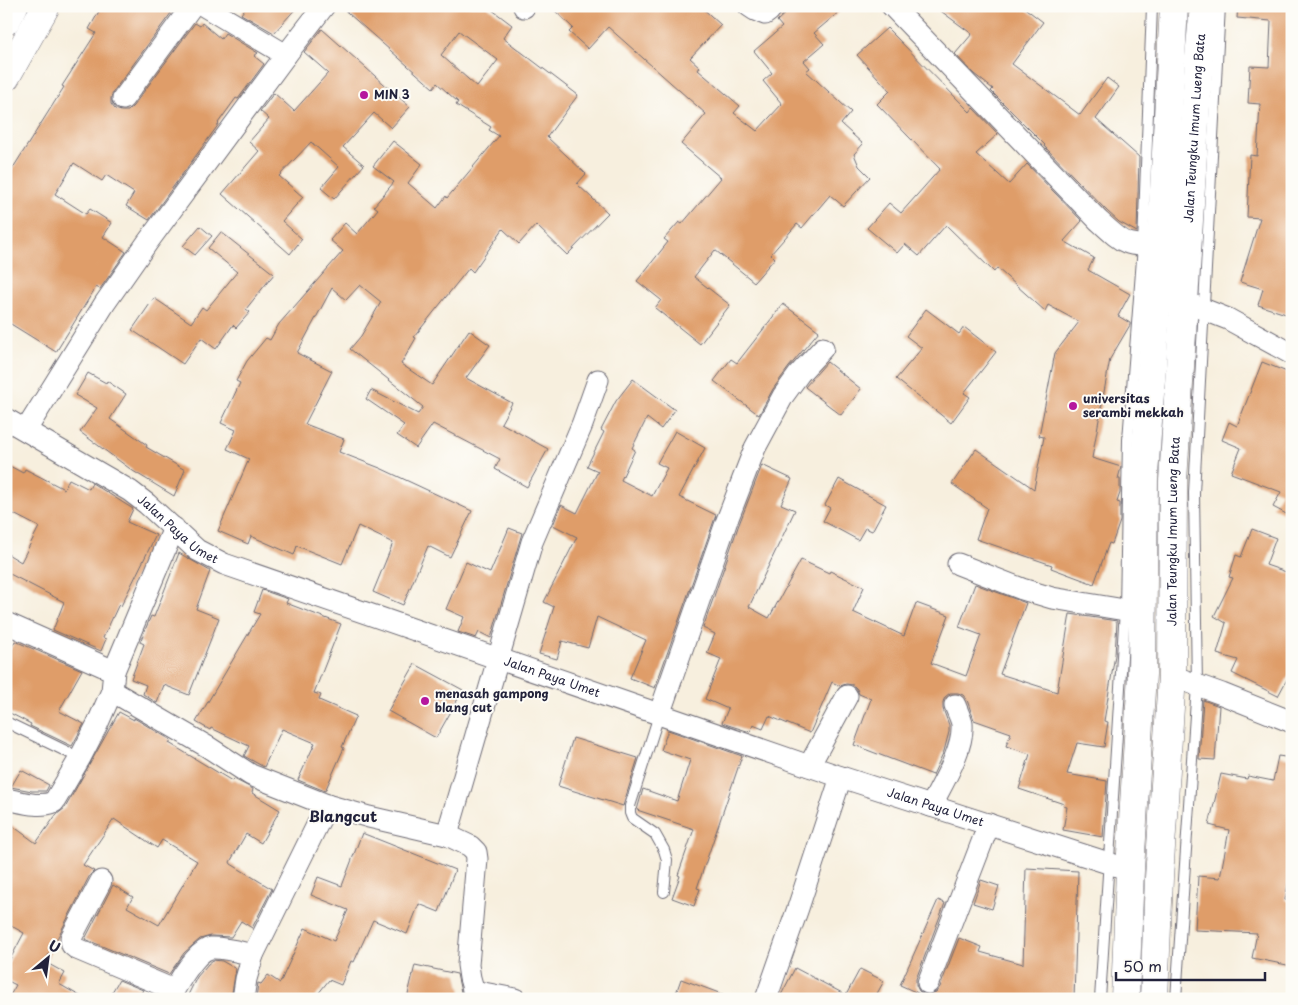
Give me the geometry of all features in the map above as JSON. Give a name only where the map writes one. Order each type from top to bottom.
[{"type":"highway","points":[[6,21],[14,6]]},
{"type":"highway","points":[[6,77],[46,6]]},
{"type":"highway","points":[[1125,999],[1120,866],[1142,674],[1134,612],[1144,475],[1152,245],[1174,6]]},
{"type":"highway","name":"Jalan Teungku Imum Lueng Bata","points":[[1154,999],[1159,878],[1185,681],[1173,481],[1194,305],[1199,57],[1204,6]]},
{"type":"highway","points":[[1144,475],[1173,481]]},
{"type":"street","points":[[123,99],[192,6]]},
{"type":"street","points":[[204,6],[286,56]]},
{"type":"street","points":[[26,430],[110,296],[324,6]]},
{"type":"street","points":[[749,6],[765,14],[773,6]]},
{"type":"street","points":[[892,6],[1098,220],[1125,243],[1136,246],[1152,245]]},
{"type":"street","points":[[1194,305],[1228,319],[1292,354]]},
{"type":"street","points":[[659,715],[722,532],[755,448],[783,396],[799,374],[823,348]]},
{"type":"street","points":[[447,835],[532,542],[582,425],[598,380]]},
{"type":"street","name":"Jalan Paya Umet","points":[[6,419],[130,492],[174,528],[186,542],[224,564],[498,657],[659,715],[841,777],[1120,866]]},
{"type":"street","points":[[6,799],[36,805],[54,802],[80,758],[174,528]]},
{"type":"street","points":[[958,564],[1022,589],[1052,598],[1134,612]]},
{"type":"street","points":[[6,623],[113,681],[250,775],[327,806],[447,835],[470,846],[476,852],[478,869],[468,965],[474,995],[515,999]]},
{"type":"street","points":[[1185,681],[1292,722]]},
{"type":"street","points":[[809,766],[847,696]]},
{"type":"street","points":[[931,806],[955,757],[960,742],[962,724],[955,705]]},
{"type":"street","points":[[766,999],[841,777]]},
{"type":"street","points":[[243,999],[246,979],[262,935],[327,806]]},
{"type":"street","points":[[928,983],[988,824]]},
{"type":"street","points":[[101,881],[71,938],[72,945],[77,949],[172,994],[197,956],[204,950],[210,948],[254,955]]},
{"type":"lane","points":[[1134,612],[1128,440],[1152,245],[1152,6]]},
{"type":"lane","points":[[1176,999],[1185,681],[1194,493],[1194,305],[1220,6]]},
{"type":"lane","points":[[659,715],[630,806],[630,813],[632,818],[655,834],[664,850],[668,866],[664,892]]},
{"type":"lane","points":[[6,722],[80,758]]},
{"type":"lane","points":[[1100,999],[1120,866]]},
{"type":"building","points":[[102,6],[169,6],[174,9],[113,92],[111,104],[115,109],[128,111],[133,106],[195,23],[200,26],[202,23],[221,39],[225,33],[258,53],[254,56],[264,64],[238,99],[236,98],[149,220],[126,206],[134,193],[106,175],[102,181],[74,163],[55,194],[86,214],[90,209],[112,223],[103,237],[126,252],[100,289],[96,287],[56,352],[6,321],[6,179],[96,33],[89,29]]},
{"type":"building","points":[[247,6],[298,6],[274,33],[241,14]]},
{"type":"building","points":[[340,6],[487,6],[512,25],[503,38],[578,95],[547,137],[586,174],[577,184],[608,213],[567,255],[536,225],[519,244],[503,229],[473,272],[469,268],[414,337],[416,338],[401,364],[432,385],[469,330],[490,345],[466,378],[512,403],[501,423],[548,449],[527,487],[495,469],[500,459],[433,424],[416,448],[397,435],[404,425],[366,399],[371,390],[418,414],[423,407],[350,349],[361,336],[381,302],[360,285],[346,300],[332,288],[297,353],[332,371],[305,424],[344,439],[339,452],[380,468],[472,511],[450,557],[428,546],[403,605],[373,592],[393,543],[358,526],[342,564],[297,546],[294,555],[251,536],[248,544],[218,531],[249,459],[227,449],[236,430],[221,423],[240,383],[236,381],[247,361],[266,338],[270,340],[279,324],[343,251],[330,240],[345,223],[357,234],[378,209],[374,206],[394,182],[373,166],[393,141],[422,164],[408,183],[437,208],[499,136],[489,130],[491,127],[456,105],[458,102],[437,83],[433,88]],"holes":[[[459,31],[498,60],[477,87],[441,55]]]},
{"type":"building","points":[[550,6],[700,6],[721,25],[690,58],[700,67],[698,70],[740,106],[734,113],[757,131],[782,104],[763,81],[772,73],[754,51],[782,27],[777,21],[793,6],[846,6],[814,33],[824,44],[804,61],[810,68],[806,71],[851,112],[841,124],[863,144],[854,154],[859,166],[870,177],[843,206],[830,195],[802,228],[797,224],[771,254],[775,258],[754,282],[715,250],[694,277],[730,305],[700,344],[655,308],[661,300],[637,281],[668,242],[664,239],[679,222],[682,224],[721,178],[681,144],[706,114],[608,27],[588,49],[569,32],[573,28]]},
{"type":"building","points":[[934,6],[1022,6],[1043,22],[1012,64],[1080,115],[1107,78],[1119,87],[1096,119],[1139,157],[1137,232],[1119,222],[1107,211],[991,91],[993,89],[974,74],[955,54],[972,34]]},
{"type":"building","points":[[1238,6],[1292,6],[1292,316],[1258,305],[1263,289],[1240,282],[1260,218],[1247,217],[1250,155],[1257,156],[1260,104],[1248,103],[1250,66],[1269,67],[1271,21],[1237,18]]},
{"type":"building","points":[[887,28],[970,112],[973,108],[998,134],[976,154],[1009,184],[1027,164],[1082,221],[1064,241],[1094,258],[1088,270],[1130,294],[1118,316],[1130,323],[1130,325],[1110,359],[1092,458],[1121,467],[1118,479],[1120,479],[1120,493],[1117,502],[1120,503],[1120,521],[1112,544],[1109,543],[1094,584],[1051,568],[1052,565],[976,539],[987,508],[952,484],[976,449],[1034,489],[1044,437],[1039,436],[1055,353],[1079,322],[1048,305],[1045,311],[997,268],[994,272],[946,225],[919,256],[905,244],[897,253],[867,228],[889,203],[901,213],[940,169],[877,104],[890,91],[857,55]]},
{"type":"building","points":[[322,29],[410,107],[391,128],[374,113],[343,147],[364,165],[334,199],[321,188],[339,167],[311,142],[279,176],[303,197],[282,221],[302,239],[290,254],[222,194],[259,151],[249,142],[269,119],[260,111],[274,93],[294,111],[328,73],[304,52]]},
{"type":"building","points":[[200,226],[212,236],[195,255],[183,246]]},
{"type":"building","points":[[221,232],[274,274],[246,309],[250,312],[236,328],[233,325],[216,349],[201,338],[183,364],[132,330],[154,298],[191,323],[202,307],[206,310],[237,272],[208,248]]},
{"type":"building","points":[[783,304],[819,331],[773,389],[759,415],[714,381],[731,359],[737,363]]},
{"type":"building","points":[[926,309],[959,334],[964,327],[996,352],[964,393],[970,397],[951,423],[896,379],[922,348],[906,336]]},
{"type":"building","points":[[827,362],[861,389],[841,415],[805,387]]},
{"type":"building","points":[[1262,362],[1292,374],[1292,517],[1273,507],[1281,492],[1231,473],[1241,448],[1222,440],[1229,422],[1237,426]]},
{"type":"building","points":[[88,373],[106,383],[107,381],[126,394],[110,419],[147,445],[146,447],[185,470],[174,496],[133,471],[80,432],[97,408],[75,395]]},
{"type":"building","points":[[633,379],[675,410],[661,429],[647,418],[632,448],[635,450],[621,480],[652,496],[667,468],[657,463],[675,431],[705,448],[679,497],[716,515],[655,688],[630,678],[646,640],[597,617],[588,648],[562,641],[557,659],[539,654],[554,607],[544,602],[577,537],[553,525],[561,505],[577,513],[598,471],[587,466],[604,432],[601,430],[616,401]]},
{"type":"building","points":[[6,464],[23,473],[25,469],[64,489],[69,479],[89,489],[92,483],[133,509],[127,522],[156,535],[121,606],[119,604],[103,638],[106,639],[101,651],[53,630],[64,602],[6,572],[6,553],[21,562],[39,527],[6,510]]},
{"type":"building","points":[[762,465],[792,479],[781,504],[795,510],[749,607],[769,618],[801,560],[864,587],[853,612],[904,636],[916,603],[949,615],[931,663],[966,676],[981,635],[959,627],[975,584],[1026,603],[1000,674],[1057,692],[1070,614],[1117,621],[1115,655],[1104,721],[1108,722],[1104,747],[1077,743],[1067,774],[1107,781],[1103,837],[1063,830],[1067,807],[1063,806],[1064,804],[1019,789],[1030,754],[1006,746],[1011,733],[974,720],[967,700],[958,693],[950,693],[943,702],[949,732],[944,751],[933,775],[854,745],[871,699],[859,694],[853,685],[846,684],[840,686],[832,682],[810,733],[769,716],[763,729],[753,725],[750,732],[722,723],[728,709],[705,699],[721,659],[707,653],[715,634],[703,628]]},
{"type":"building","points":[[839,479],[886,505],[872,531],[865,528],[858,540],[823,521],[830,508],[825,505]]},
{"type":"building","points":[[509,528],[522,533],[491,638],[479,632],[476,638],[458,632],[464,617],[446,609],[466,562],[490,573]]},
{"type":"building","points":[[1252,529],[1276,538],[1266,565],[1292,574],[1292,670],[1278,696],[1232,673],[1238,660],[1217,654],[1226,623],[1214,616],[1233,578],[1229,577],[1236,555],[1241,557]]},
{"type":"building","points":[[179,553],[210,571],[196,609],[219,618],[189,695],[164,685],[157,703],[143,694],[146,685],[131,679],[144,644],[140,642],[151,616],[154,617]]},
{"type":"building","points":[[262,590],[288,599],[286,603],[341,624],[314,693],[321,695],[319,700],[356,716],[325,791],[298,780],[315,743],[282,729],[264,767],[244,756],[249,746],[211,728],[210,730],[196,722],[260,614],[254,612]]},
{"type":"building","points":[[15,641],[82,670],[59,711],[84,724],[72,746],[30,726],[31,724],[6,711],[6,656]]},
{"type":"building","name":"menasah gampong blang cut","points":[[415,664],[463,690],[436,738],[388,711]]},
{"type":"building","points":[[1203,700],[1219,706],[1215,760],[1199,759]]},
{"type":"building","points":[[119,712],[134,720],[134,718],[171,740],[169,743],[232,781],[234,779],[253,789],[252,793],[280,810],[261,843],[246,834],[230,862],[272,889],[252,928],[241,921],[231,937],[211,936],[200,939],[184,953],[169,974],[85,939],[113,885],[133,897],[127,907],[159,925],[197,861],[162,840],[157,848],[114,819],[83,865],[94,871],[90,875],[45,962],[65,973],[59,984],[85,999],[8,999],[16,985],[6,980],[6,967],[24,933],[6,923],[6,821],[36,843],[56,815],[65,808]]},
{"type":"building","points":[[668,730],[742,756],[697,888],[700,889],[694,906],[672,898],[694,829],[637,810],[643,789],[677,801],[690,760],[661,750]]},
{"type":"building","points":[[573,738],[638,758],[623,806],[558,786]]},
{"type":"building","points":[[1278,756],[1292,758],[1292,865],[1285,900],[1292,902],[1292,966],[1252,958],[1257,933],[1195,930],[1198,876],[1220,878],[1229,830],[1209,825],[1221,774],[1247,779],[1248,776],[1273,781]]},
{"type":"building","points":[[21,770],[49,785],[46,791],[32,791],[11,787]]},
{"type":"building","points":[[362,833],[455,870],[439,912],[419,904],[407,934],[373,920],[354,962],[351,961],[341,985],[329,980],[314,999],[256,999],[258,983],[261,984],[268,975],[280,983],[305,928],[334,941],[348,910],[311,895],[318,877],[342,886]]},
{"type":"building","points":[[1026,868],[1078,871],[1074,999],[931,999],[900,985],[938,900],[945,903],[916,979],[919,991],[929,995],[936,992],[940,987],[959,938],[982,947],[980,952],[1023,964]]},
{"type":"building","points":[[981,880],[999,886],[992,909],[973,903]]},
{"type":"building","points":[[213,960],[222,961],[236,969],[231,999],[186,999],[197,977]]},
{"type":"building","points":[[415,965],[457,974],[461,992],[460,999],[407,999]]},
{"type":"building","points":[[795,968],[846,995],[860,969],[884,981],[874,999],[779,999]]},
{"type":"building","points":[[681,979],[730,997],[729,999],[674,999]]},
{"type":"building","points":[[119,980],[143,990],[138,999],[108,999]]},
{"type":"place","name":"MIN 3","points":[[364,95]]},
{"type":"place","name":"universitas serambi mekkah","points":[[1073,406]]},
{"type":"place","name":"menasah gampong blang cut","points":[[425,701]]},
{"type":"district","name":"Blangcut","points":[[343,817]]}]
